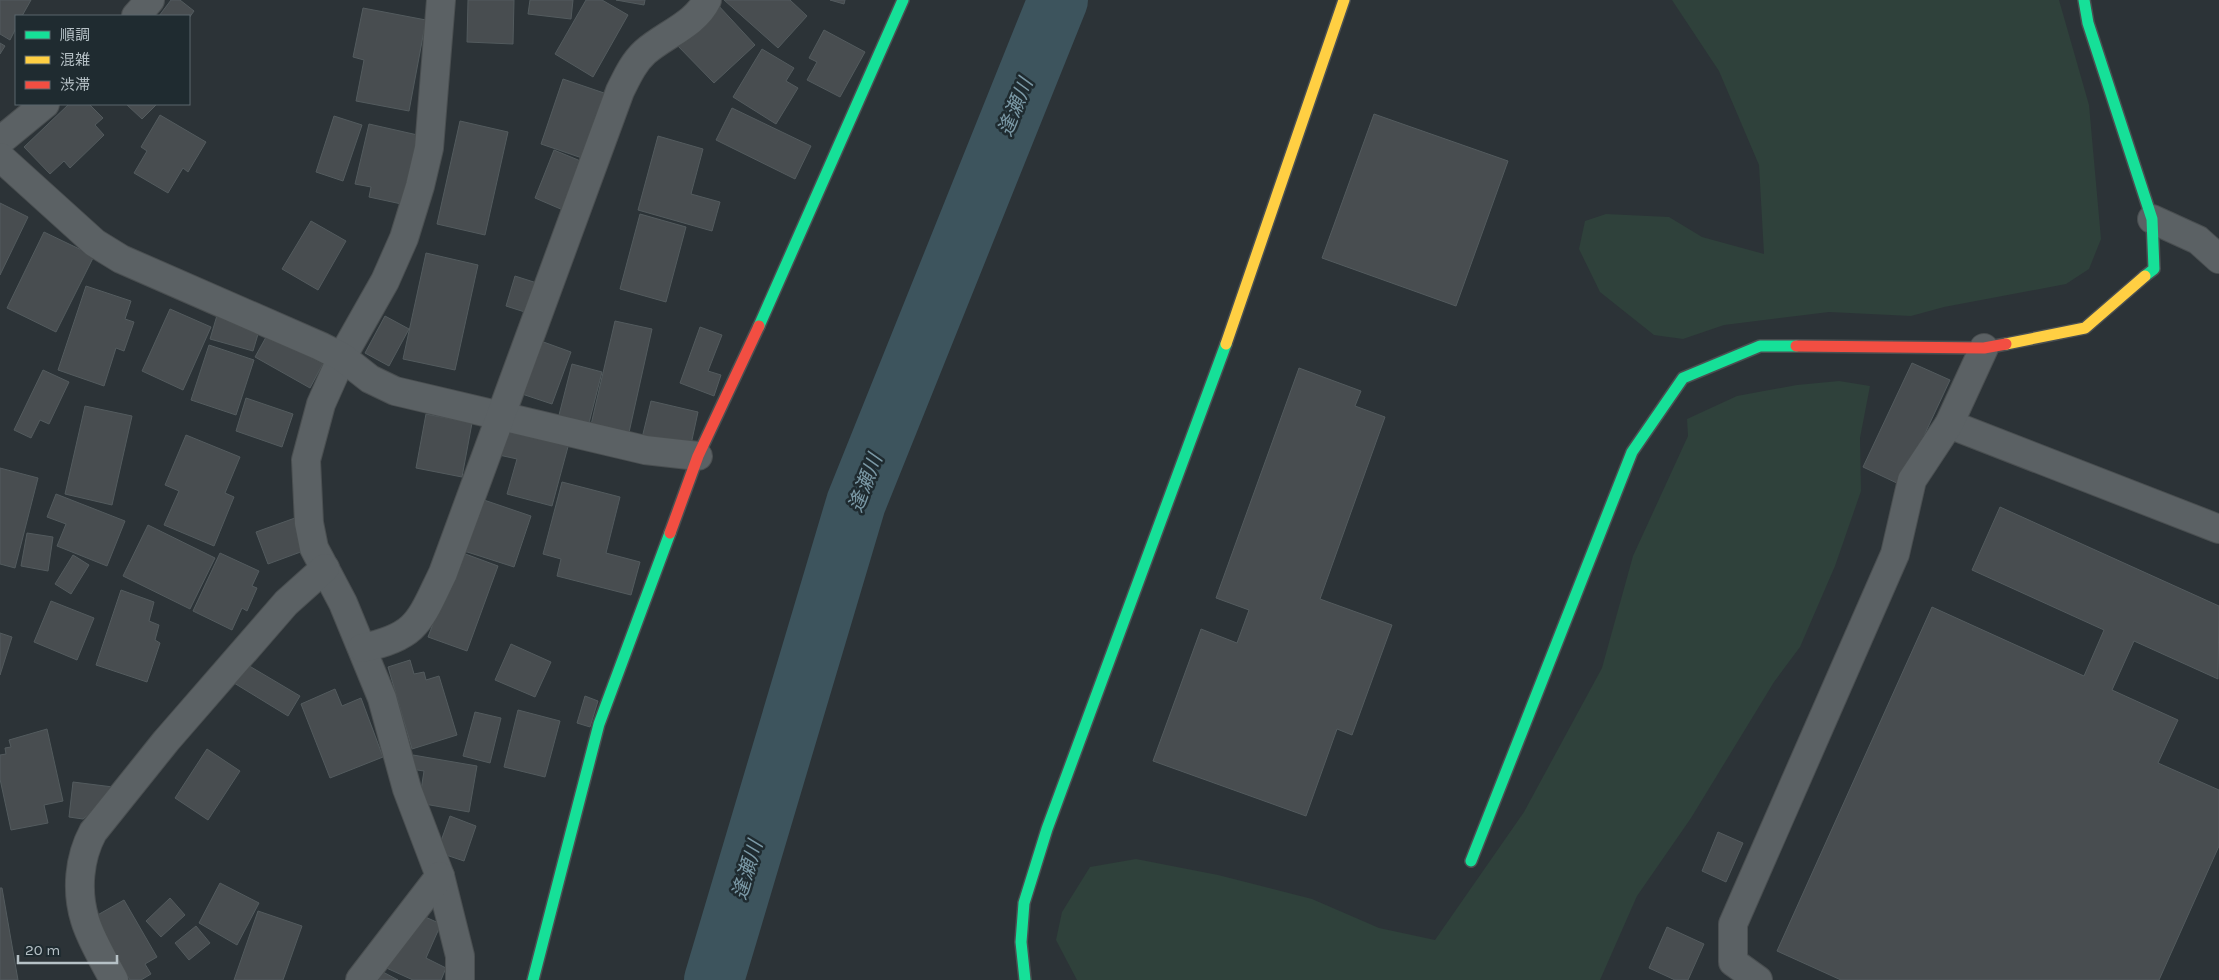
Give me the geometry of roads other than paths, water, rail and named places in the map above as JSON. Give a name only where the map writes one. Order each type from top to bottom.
[{"type":"street","points":[[137,15],[150,0]]},
{"type":"street","points":[[441,0],[429,148],[420,186],[404,238],[389,273],[342,356],[321,404],[306,460],[310,523],[314,548],[344,603],[382,698],[407,789],[440,876],[460,956],[460,980]]},
{"type":"street","points":[[362,648],[383,644],[402,637],[416,625],[421,617],[443,573],[499,415],[620,91],[631,68],[644,52],[697,13],[707,0]]},
{"type":"street","points":[[532,980],[599,724],[698,456],[790,258],[903,0]]},
{"type":"street","points":[[1025,980],[1021,942],[1024,903],[1047,829],[1115,640],[1245,294],[1344,0]]},
{"type":"street","points":[[1471,861],[1632,452],[1683,378],[1760,346],[1984,348],[2085,328],[2154,269],[2152,219],[2088,23],[2084,0]]},
{"type":"street","points":[[0,140],[44,105]]},
{"type":"street","points":[[0,157],[94,243],[121,259],[342,356],[370,380],[395,391],[645,450],[698,456]]},
{"type":"street","points":[[2152,219],[2198,240],[2219,259]]},
{"type":"street","points":[[1758,980],[1733,962],[1733,924],[1895,554],[1912,480],[1949,424],[1984,348]]},
{"type":"street","points":[[1949,424],[2219,529]]},
{"type":"street","points":[[114,980],[85,920],[80,876],[84,848],[93,832],[166,741],[286,603],[326,568]]},
{"type":"street","points":[[360,980],[440,876]]},
{"type":"waterway","name":"逢瀬川","points":[[714,980],[856,503],[1058,0]]}]
